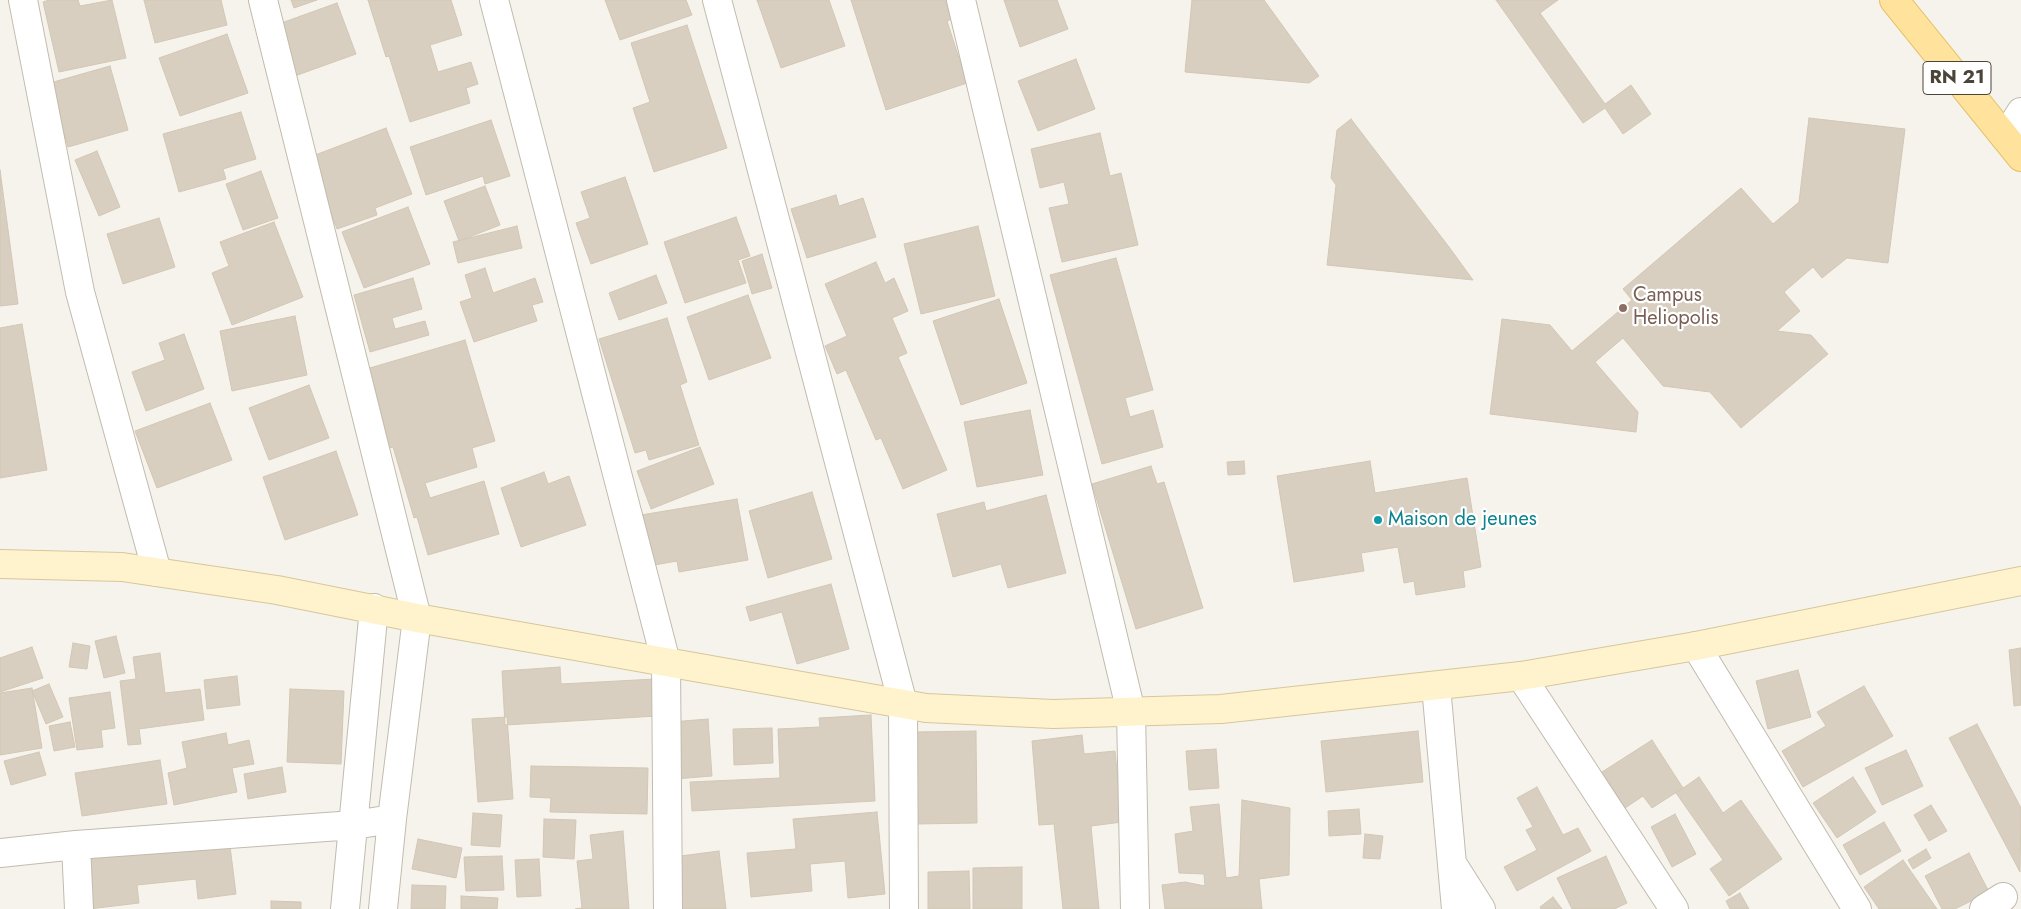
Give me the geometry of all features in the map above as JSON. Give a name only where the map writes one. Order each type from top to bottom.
[{"type":"main road","name":"RN 21","points":[[1894,0],[2013,147]]},
{"type":"main road","points":[[0,564],[122,566],[277,590],[417,618],[926,708],[1053,714],[1220,710],[1521,676],[1696,646],[2021,581]]},
{"type":"main road","points":[[1970,591],[2021,591]]},
{"type":"street","points":[[23,0],[80,292],[157,572]]},
{"type":"street","points":[[263,0],[417,618],[392,819],[383,909]]},
{"type":"street","points":[[494,0],[666,662],[668,909]]},
{"type":"street","points":[[717,0],[903,704],[904,909]]},
{"type":"street","points":[[961,0],[1131,712],[1135,909]]},
{"type":"street","points":[[2013,147],[2021,112]]},
{"type":"street","points":[[345,909],[374,608]]},
{"type":"street","points":[[1696,646],[1857,909]]},
{"type":"street","points":[[1521,676],[1674,909]]},
{"type":"street","points":[[1436,686],[1456,909]]},
{"type":"street","points":[[0,853],[76,845],[354,825],[392,819]]},
{"type":"street","points":[[76,845],[79,909]]},
{"type":"street","points":[[1452,865],[1481,909]]},
{"type":"building","points":[[49,0],[78,0],[80,6],[112,0],[126,58],[59,72],[43,2]]},
{"type":"building","points":[[144,0],[221,0],[227,25],[155,43]]},
{"type":"building","points":[[291,0],[317,0],[294,8]]},
{"type":"building","points":[[368,0],[451,0],[462,35],[430,45],[438,72],[471,62],[478,84],[466,88],[470,103],[410,122],[389,56],[386,57]]},
{"type":"building","points":[[605,0],[686,0],[692,15],[620,40]]},
{"type":"building","points":[[757,0],[829,0],[845,46],[781,68]]},
{"type":"building","points":[[851,0],[945,0],[952,19],[947,21],[967,83],[886,110]]},
{"type":"building","points":[[1004,0],[1057,0],[1068,29],[1020,47]]},
{"type":"building","points":[[1192,0],[1264,0],[1319,76],[1309,83],[1185,72]]},
{"type":"building","points":[[1496,0],[1558,0],[1540,13],[1605,104],[1631,85],[1651,114],[1623,134],[1605,108],[1583,123]]},
{"type":"building","points":[[337,3],[356,54],[292,77],[273,26]]},
{"type":"building","points":[[687,25],[727,148],[654,172],[633,108],[650,102],[631,43]]},
{"type":"building","points":[[227,34],[248,93],[180,116],[159,58]]},
{"type":"building","points":[[1076,59],[1095,109],[1038,131],[1018,81]]},
{"type":"building","points":[[110,66],[128,130],[68,147],[50,83]]},
{"type":"building","points":[[241,112],[256,159],[223,169],[226,179],[179,192],[163,134]]},
{"type":"building","points":[[1809,118],[1905,129],[1888,263],[1847,258],[1822,278],[1813,267],[1784,292],[1800,311],[1777,331],[1811,335],[1828,354],[1741,428],[1710,392],[1663,386],[1623,338],[1595,362],[1638,412],[1636,432],[1490,414],[1502,319],[1550,325],[1572,351],[1632,300],[1623,289],[1741,188],[1773,224],[1799,202]]},
{"type":"building","points":[[1351,119],[1473,280],[1327,265],[1336,185],[1331,178],[1337,130]]},
{"type":"building","points":[[491,120],[510,176],[485,184],[483,176],[426,195],[410,147]]},
{"type":"building","points":[[386,128],[412,194],[375,208],[377,215],[337,229],[310,157]]},
{"type":"building","points":[[1100,133],[1110,176],[1121,173],[1138,245],[1062,262],[1049,208],[1069,204],[1064,182],[1040,188],[1031,149]]},
{"type":"building","points":[[97,151],[120,207],[99,216],[75,160]]},
{"type":"building","points":[[0,170],[18,304],[0,306]]},
{"type":"building","points":[[261,171],[278,218],[243,230],[226,184]]},
{"type":"building","points":[[625,177],[648,244],[591,264],[576,223],[590,218],[581,192]]},
{"type":"building","points":[[485,186],[500,225],[459,241],[444,201]]},
{"type":"building","points":[[836,195],[839,206],[863,198],[876,237],[807,258],[791,209]]},
{"type":"building","points":[[408,207],[430,264],[364,288],[342,232]]},
{"type":"building","points":[[736,217],[750,256],[738,260],[746,283],[685,303],[664,242]]},
{"type":"building","points":[[159,218],[175,267],[123,284],[107,234]]},
{"type":"building","points":[[274,222],[303,297],[232,325],[212,273],[229,266],[220,242]]},
{"type":"building","points":[[517,226],[522,248],[458,263],[453,242]]},
{"type":"building","points":[[978,226],[995,296],[921,314],[904,244]]},
{"type":"building","points":[[762,254],[772,288],[752,294],[742,261]]},
{"type":"building","points":[[1116,258],[1153,390],[1125,398],[1130,417],[1153,410],[1163,447],[1102,464],[1050,275]]},
{"type":"building","points":[[876,262],[885,283],[894,278],[908,311],[892,318],[907,353],[898,357],[947,470],[903,489],[881,438],[876,440],[846,370],[837,374],[825,346],[847,336],[825,284]]},
{"type":"building","points":[[485,268],[493,293],[535,278],[543,302],[532,305],[537,321],[474,342],[460,302],[472,298],[465,275]]},
{"type":"building","points":[[656,275],[667,303],[619,320],[609,293]]},
{"type":"building","points":[[413,278],[422,309],[392,318],[395,329],[425,321],[429,335],[370,352],[354,295]]},
{"type":"building","points":[[748,295],[771,358],[709,380],[687,317]]},
{"type":"building","points":[[999,299],[1027,383],[961,405],[933,321]]},
{"type":"building","points":[[295,316],[307,375],[232,391],[220,331]]},
{"type":"building","points":[[667,318],[687,382],[680,385],[699,445],[649,460],[646,450],[635,453],[599,339]]},
{"type":"building","points":[[22,324],[47,470],[0,478],[0,328]]},
{"type":"building","points":[[184,334],[204,389],[146,411],[132,372],[165,360],[159,343]]},
{"type":"building","points":[[465,340],[495,441],[472,448],[477,467],[425,483],[430,498],[484,481],[499,534],[428,555],[417,517],[414,518],[393,447],[386,449],[363,370]]},
{"type":"building","points":[[309,385],[329,438],[269,460],[249,408]]},
{"type":"building","points":[[210,403],[232,460],[157,488],[135,431]]},
{"type":"building","points":[[1030,410],[1043,475],[977,487],[964,422]]},
{"type":"building","points":[[700,447],[714,484],[651,509],[637,471]]},
{"type":"building","points":[[336,451],[358,515],[285,540],[263,477]]},
{"type":"building","points":[[1244,461],[1245,474],[1228,475],[1227,462]]},
{"type":"building","name":"Maison de jeunes","points":[[1370,461],[1375,493],[1467,478],[1481,567],[1463,571],[1465,587],[1416,595],[1414,581],[1404,583],[1398,547],[1361,553],[1364,571],[1294,582],[1277,476]]},
{"type":"building","points":[[1151,466],[1157,484],[1164,482],[1203,608],[1136,629],[1092,484]]},
{"type":"building","points":[[544,472],[548,484],[569,476],[586,525],[521,547],[501,488]]},
{"type":"building","points":[[812,492],[832,559],[768,578],[749,511]]},
{"type":"building","points":[[1046,495],[1066,573],[1008,588],[1001,564],[953,577],[937,514],[984,502],[986,511]]},
{"type":"building","points":[[737,499],[748,560],[679,572],[677,561],[643,567],[635,516]]},
{"type":"building","points":[[831,584],[849,649],[797,664],[782,612],[750,621],[746,607]]},
{"type":"building","points":[[116,636],[125,673],[104,678],[95,641]]},
{"type":"building","points":[[73,643],[90,646],[87,669],[69,667]]},
{"type":"building","points":[[32,647],[43,678],[0,692],[0,658]]},
{"type":"building","points":[[2021,648],[2021,705],[2014,706],[2009,650]]},
{"type":"building","points":[[160,653],[165,693],[200,689],[204,720],[139,729],[141,744],[128,745],[120,681],[136,679],[133,657]]},
{"type":"building","points":[[560,667],[561,684],[655,679],[657,716],[505,725],[502,671]]},
{"type":"building","points":[[1798,670],[1811,717],[1768,729],[1756,681]]},
{"type":"building","points":[[237,676],[240,705],[207,709],[204,680]]},
{"type":"building","points":[[49,684],[63,717],[46,724],[32,691]]},
{"type":"building","points":[[1864,686],[1893,736],[1803,787],[1782,751],[1826,726],[1817,712]]},
{"type":"building","points":[[32,688],[42,748],[0,755],[0,693]]},
{"type":"building","points":[[290,689],[344,691],[341,764],[287,762]]},
{"type":"building","points":[[110,692],[115,728],[101,730],[103,747],[77,750],[69,698]]},
{"type":"building","points":[[871,715],[875,801],[692,811],[690,782],[780,778],[778,729],[820,727],[819,718]]},
{"type":"building","points":[[507,717],[513,799],[478,802],[472,719]]},
{"type":"building","points":[[708,719],[712,776],[675,779],[671,722]]},
{"type":"building","points":[[70,722],[75,747],[54,751],[49,726]]},
{"type":"building","points":[[1977,724],[2021,808],[2020,872],[1949,738]]},
{"type":"building","points":[[772,728],[773,763],[734,765],[733,729]]},
{"type":"building","points":[[976,731],[977,823],[916,824],[915,732]]},
{"type":"building","points":[[1418,731],[1423,782],[1326,792],[1321,741]]},
{"type":"building","points":[[226,733],[228,745],[249,740],[254,764],[232,768],[237,792],[174,805],[168,773],[187,768],[182,742]]},
{"type":"building","points":[[1082,735],[1084,754],[1115,751],[1122,822],[1091,826],[1099,909],[1063,909],[1054,824],[1039,825],[1032,741]]},
{"type":"building","points":[[1652,740],[1683,788],[1652,808],[1643,796],[1625,808],[1602,772]]},
{"type":"building","points":[[1216,749],[1219,788],[1189,790],[1186,751]]},
{"type":"building","points":[[1906,750],[1923,786],[1882,805],[1865,768]]},
{"type":"building","points":[[39,752],[46,775],[11,785],[4,761]]},
{"type":"building","points":[[160,760],[167,804],[82,816],[75,773]]},
{"type":"building","points":[[531,766],[648,768],[647,814],[550,812],[551,798],[530,797]]},
{"type":"building","points":[[282,767],[286,792],[248,799],[244,774]]},
{"type":"building","points":[[1699,777],[1723,813],[1741,800],[1782,859],[1729,896],[1710,869],[1723,860],[1676,793]]},
{"type":"building","points":[[1853,777],[1876,812],[1837,838],[1813,803]]},
{"type":"building","points":[[1537,787],[1563,835],[1578,828],[1591,851],[1517,891],[1504,867],[1537,850],[1526,830],[1533,827],[1517,798]]},
{"type":"building","points":[[1242,800],[1290,808],[1289,875],[1259,879],[1262,909],[1165,909],[1162,885],[1185,882],[1205,886],[1204,874],[1179,873],[1175,834],[1193,831],[1190,807],[1219,804],[1226,878],[1239,876]]},
{"type":"building","points":[[1931,805],[1947,831],[1929,841],[1914,815]]},
{"type":"building","points":[[1359,809],[1361,834],[1329,836],[1328,811]]},
{"type":"building","points":[[877,812],[885,894],[848,898],[845,861],[810,864],[812,891],[751,897],[747,853],[796,849],[793,819]]},
{"type":"building","points":[[473,813],[502,815],[500,847],[471,845]]},
{"type":"building","points":[[1675,814],[1696,854],[1672,867],[1651,827]]},
{"type":"building","points":[[544,819],[576,820],[574,859],[543,857]]},
{"type":"building","points":[[1884,822],[1901,851],[1860,875],[1843,845]]},
{"type":"building","points":[[623,831],[629,909],[575,909],[582,908],[577,861],[593,859],[590,835]]},
{"type":"building","points":[[1365,834],[1383,836],[1380,859],[1363,858]]},
{"type":"building","points":[[229,838],[236,894],[198,899],[196,879],[137,885],[139,903],[89,909],[83,855]]},
{"type":"building","points":[[418,839],[462,848],[456,878],[412,869]]},
{"type":"building","points":[[1926,849],[1931,858],[1913,869],[1908,860]]},
{"type":"building","points":[[719,851],[726,909],[680,909],[673,857]]},
{"type":"building","points":[[1969,853],[1989,892],[1955,909],[1942,909],[1925,876]]},
{"type":"building","points":[[502,856],[504,890],[466,891],[464,857]]},
{"type":"building","points":[[1606,856],[1627,903],[1614,909],[1572,909],[1557,878]]},
{"type":"building","points":[[539,859],[541,896],[517,897],[515,860]]},
{"type":"building","points":[[1903,860],[1937,909],[1879,909],[1864,887]]},
{"type":"building","points":[[1022,867],[1022,909],[973,909],[973,868]]},
{"type":"building","points":[[969,871],[970,909],[928,909],[928,872]]},
{"type":"building","points":[[412,885],[446,886],[445,909],[411,909]]},
{"type":"building","points":[[1740,893],[1749,909],[1730,909],[1726,901]]},
{"type":"building","points":[[461,896],[498,898],[497,909],[461,909]]},
{"type":"building","points":[[1553,897],[1562,909],[1541,909],[1540,907]]},
{"type":"building","points":[[271,901],[301,902],[301,909],[271,909]]},
{"type":"place","name":"Campus Heliopolis","points":[[1623,308]]},
{"type":"place","name":"Maison de jeunes","points":[[1378,520]]}]
